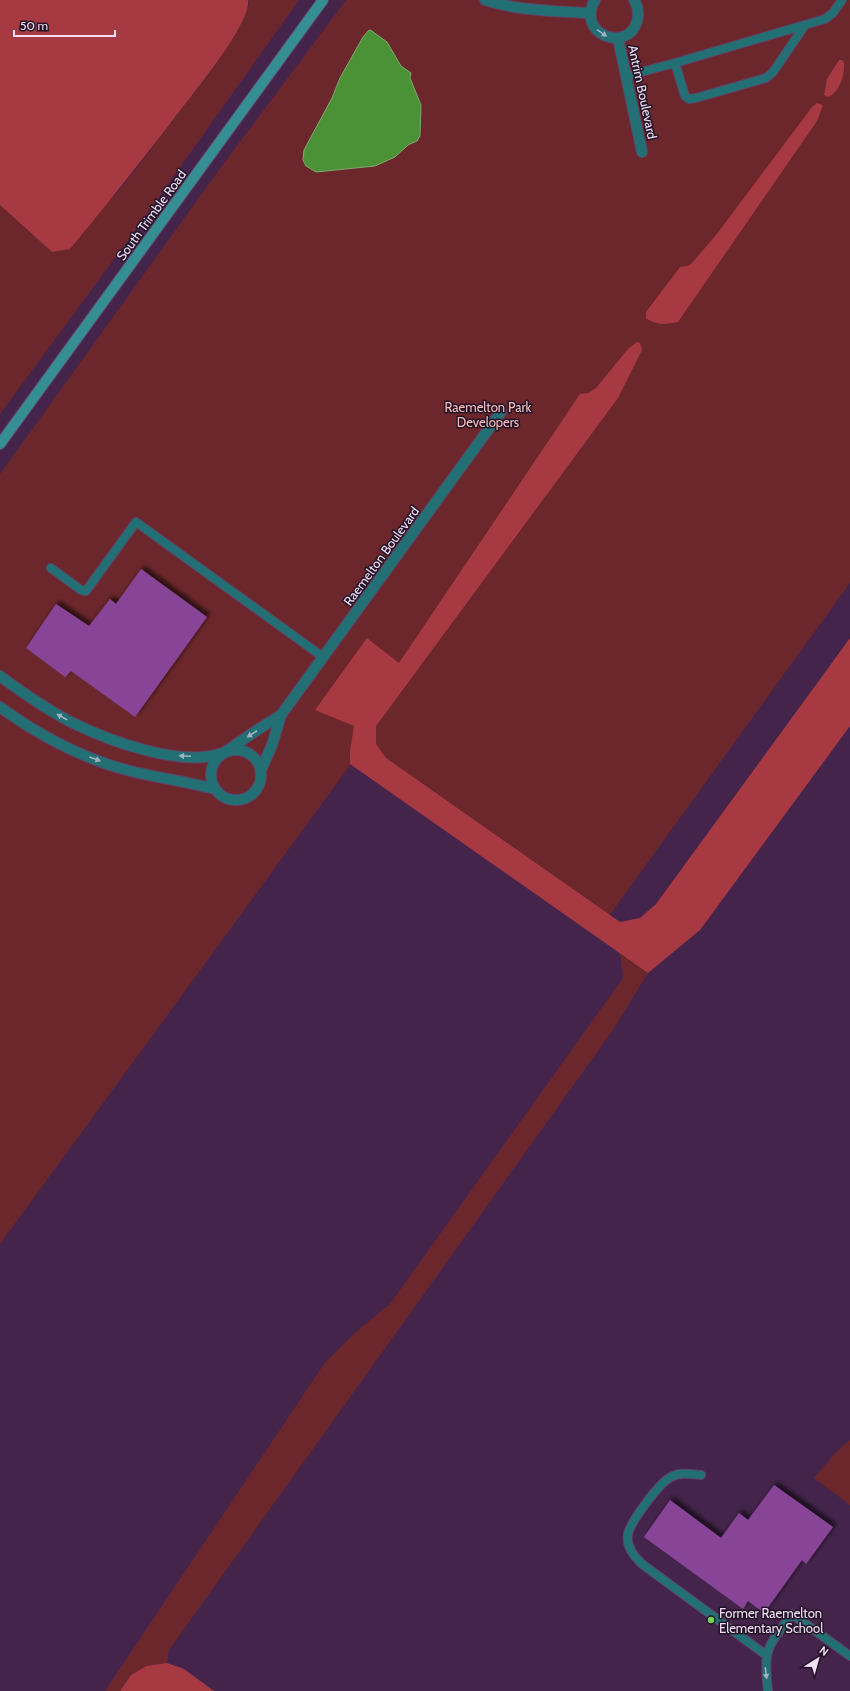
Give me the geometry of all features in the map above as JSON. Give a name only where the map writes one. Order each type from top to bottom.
[{"type":"main road","name":"South Trimble Road","points":[[0,444],[323,0]]},
{"type":"street","points":[[485,0],[515,8],[590,13]]},
{"type":"street","points":[[595,0],[590,13],[594,27],[599,32],[611,38],[626,36],[632,31],[636,25],[638,17],[636,1]]},
{"type":"street","name":"Antrim Boulevard","points":[[618,38],[642,152]]},
{"type":"street","name":"Raemelton Boulevard","points":[[261,770],[272,745],[281,715],[501,412]]},
{"type":"street","name":"Raemelton Boulevard","points":[[0,676],[56,714],[72,722],[111,739],[153,752],[175,756],[201,757],[223,753],[281,715]]},
{"type":"street","points":[[0,707],[35,731],[87,756],[133,772],[215,789]]},
{"type":"street","points":[[231,750],[247,752],[253,756],[261,770],[260,784],[256,790],[246,798],[232,800],[220,794],[215,789],[211,778],[212,766],[218,756],[231,750]]},
{"type":"lane","points":[[626,76],[675,64],[825,19],[833,13],[842,0]]},
{"type":"lane","points":[[675,64],[685,96],[689,99],[766,78],[773,72],[805,25]]},
{"type":"lane","points":[[52,568],[81,590],[86,591],[136,522],[323,657]]},
{"type":"lane","points":[[701,1475],[684,1473],[671,1477],[659,1488],[633,1523],[628,1534],[629,1545],[633,1555],[642,1564],[766,1655]]},
{"type":"lane","points":[[768,1691],[765,1664],[766,1655],[774,1638],[792,1614],[850,1656]]},
{"type":"green space","points":[[248,0],[299,0],[126,243],[0,414],[0,205],[52,252],[118,192],[214,67],[240,26],[249,5]]},
{"type":"green space","name":"Raemelton Park Developers","points":[[346,0],[850,0],[850,583],[601,927],[359,753],[0,1244],[0,474],[221,167]]},
{"type":"green space","points":[[620,953],[648,973],[613,1030],[169,1650],[167,1663],[146,1666],[131,1675],[120,1691],[105,1691],[324,1364],[356,1332],[390,1304],[623,978]]},
{"type":"green space","points":[[850,1440],[850,1505],[814,1478],[836,1452]]},
{"type":"shaded area","points":[[0,0],[248,0],[246,11],[240,26],[216,63],[158,140],[70,249],[52,252],[0,205]]},
{"type":"shaded area","points":[[369,30],[387,42],[401,66],[411,73],[410,78],[421,105],[420,136],[417,141],[408,145],[395,157],[375,166],[316,172],[306,166],[303,160],[304,150],[332,98],[340,78],[363,37]]},
{"type":"shaded area","points":[[839,60],[844,62],[843,77],[836,92],[828,97],[824,95],[827,79]]},
{"type":"shaded area","points":[[817,103],[823,105],[817,121],[678,322],[666,324],[658,323],[650,321],[646,318],[646,312],[680,267],[688,266],[692,263],[716,235],[812,107]]},
{"type":"shaded area","points":[[637,342],[640,343],[642,350],[618,398],[376,726],[376,744],[386,758],[620,922],[640,918],[656,904],[850,638],[850,726],[700,930],[648,973],[350,764],[350,751],[354,726],[315,710],[367,638],[399,663],[580,394],[588,393],[596,388],[628,349]]},
{"type":"shaded area","points":[[167,1663],[184,1669],[214,1691],[120,1691],[131,1675],[146,1666]]},
{"type":"building","points":[[141,569],[207,617],[135,717],[71,671],[65,677],[26,648],[56,604],[89,626],[110,599],[116,604]]},
{"type":"building","points":[[774,1485],[833,1527],[806,1564],[802,1560],[764,1613],[748,1601],[743,1609],[644,1537],[670,1500],[721,1538],[739,1513],[748,1520]]},
{"type":"place","name":"Former Raemelton Elementary School","points":[[711,1620]]}]
